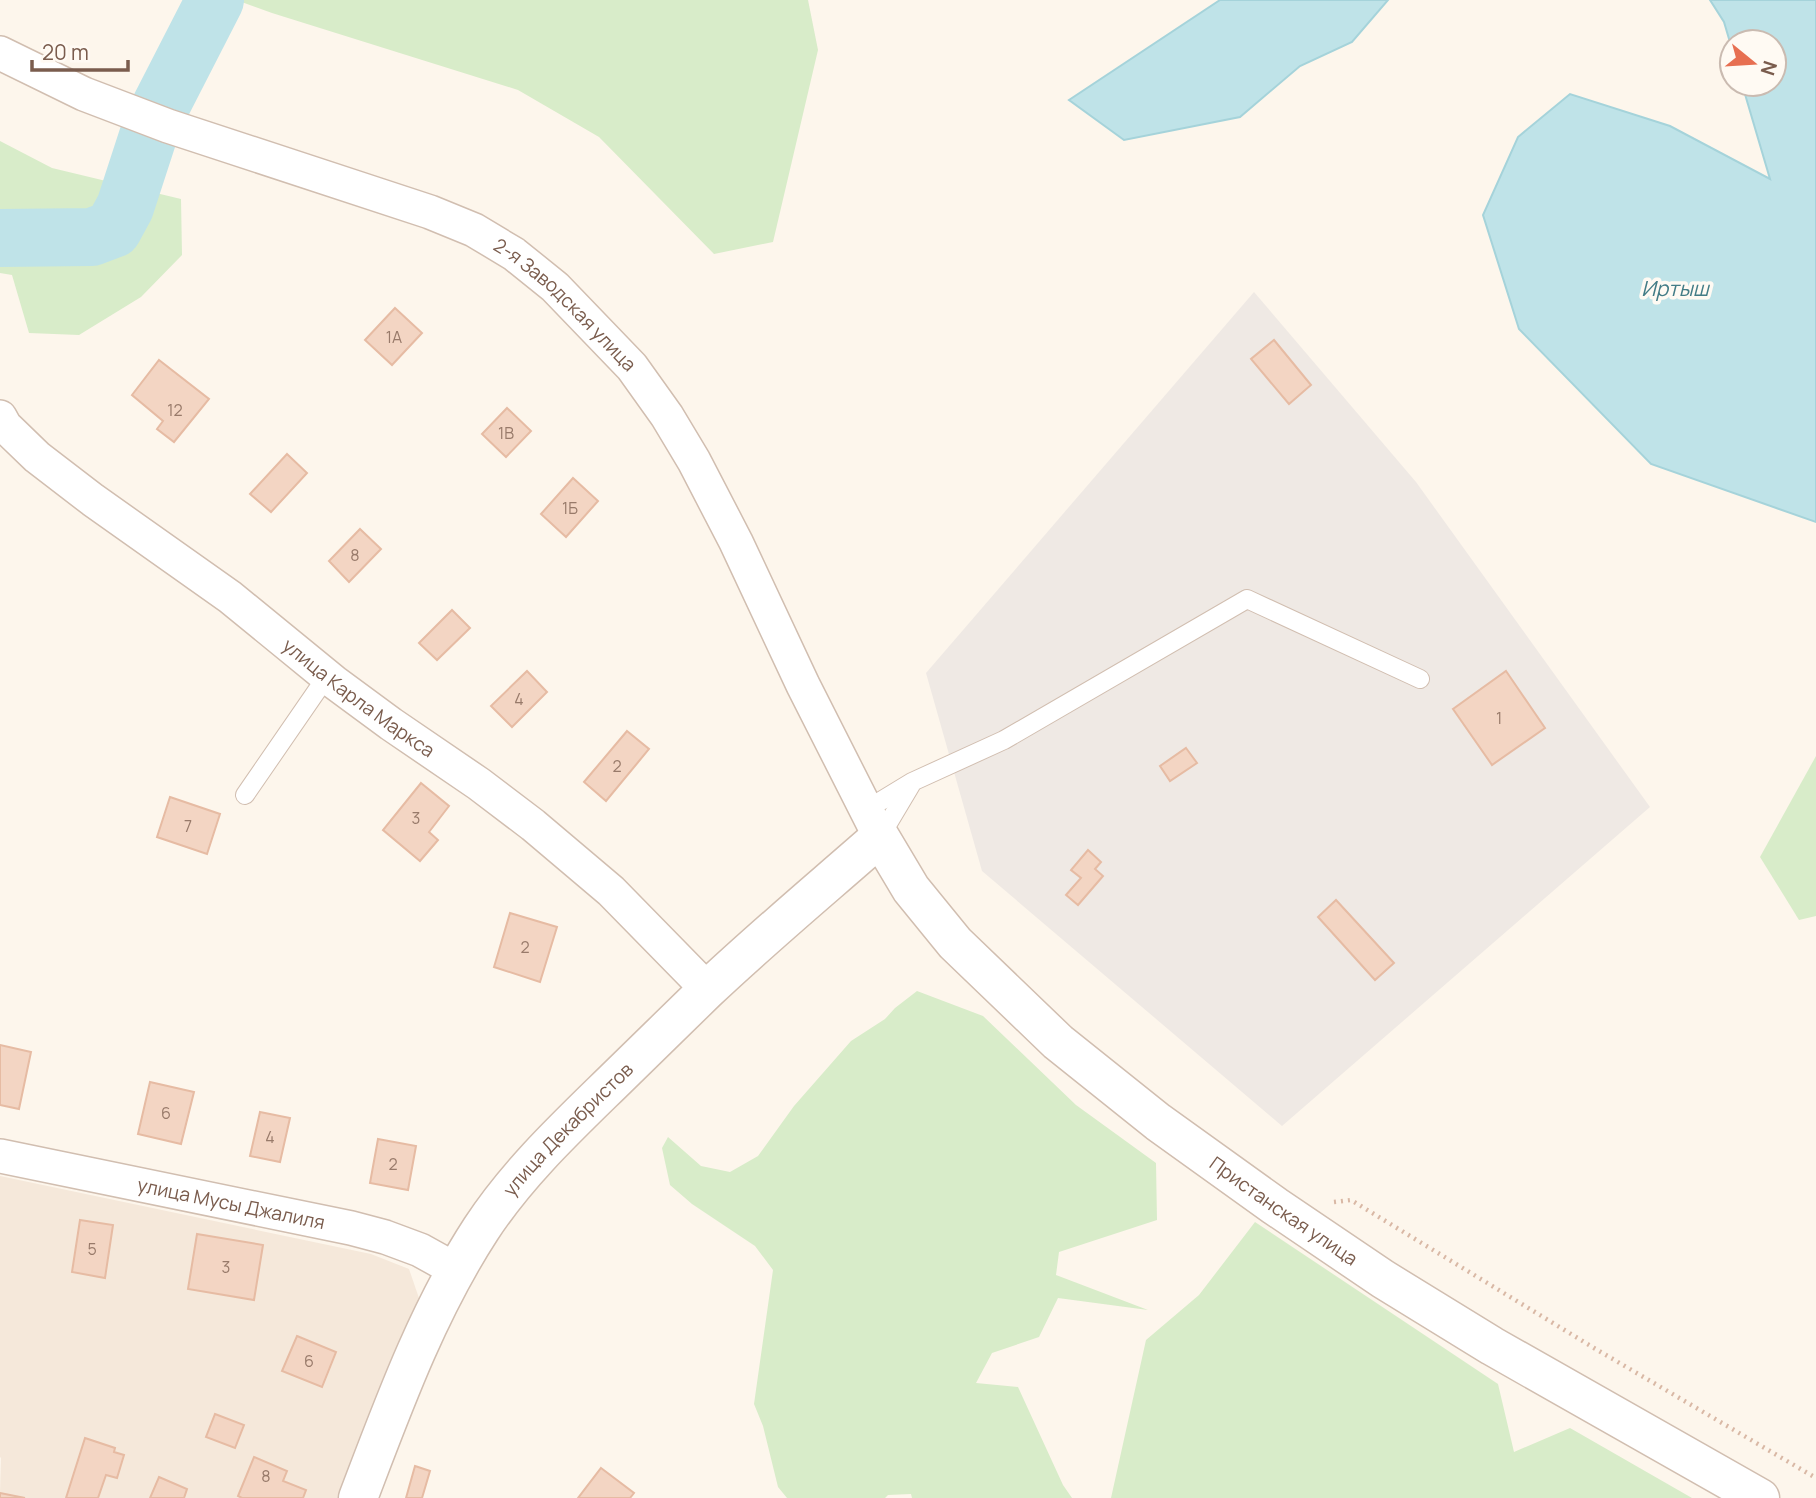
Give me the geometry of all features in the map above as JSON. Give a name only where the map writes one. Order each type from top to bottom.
[{"type":"street","name":"2-я Заводская улица","points":[[0,53],[84,94],[168,127],[430,212],[474,230],[514,254],[555,287],[632,367],[667,416],[694,461],[873,823]]},
{"type":"street","name":"улица Карла Маркса","points":[[0,416],[5,426],[37,457],[93,500],[230,597],[327,676],[533,825],[611,891],[708,990]]},
{"type":"street","name":"улица Декабристов","points":[[358,1498],[397,1396],[435,1312],[456,1270],[483,1227],[545,1148],[708,990],[873,823]]},
{"type":"street","name":"Пристанская улица","points":[[873,823],[912,889],[955,943],[1058,1042],[1158,1122],[1275,1206],[1394,1286],[1492,1346],[1760,1498]]},
{"type":"street","name":"улица Мусы Джалиля","points":[[0,1156],[351,1228],[420,1250],[456,1270]]},
{"type":"lane","points":[[873,823],[912,782],[1004,740],[1247,598],[1420,679]]},
{"type":"lane","points":[[245,795],[327,676]]},
{"type":"lane","points":[[873,823],[912,782]]},
{"type":"path","points":[[1351,1200],[1594,1348],[1816,1478]]},
{"type":"shaded area","points":[[1254,292],[1416,482],[1650,807],[1282,1126],[982,871],[926,673]]},
{"type":"shaded area","points":[[0,1176],[371,1254],[409,1269],[420,1301],[339,1498],[25,1498],[0,1493]]},
{"type":"green space","points":[[236,0],[808,0],[818,50],[773,242],[714,254],[599,137],[518,90]]},
{"type":"green space","points":[[0,141],[52,168],[181,199],[182,255],[141,297],[79,335],[29,333],[12,275],[0,273]]},
{"type":"green space","points":[[1816,756],[1816,916],[1799,920],[1760,857]]},
{"type":"green space","points":[[917,991],[983,1016],[1076,1105],[1156,1163],[1157,1220],[1059,1252],[1056,1275],[1148,1310],[1058,1298],[1039,1337],[992,1353],[976,1383],[1018,1387],[1063,1485],[1072,1498],[912,1498],[911,1494],[888,1495],[885,1498],[787,1498],[778,1487],[763,1426],[754,1404],[773,1270],[755,1246],[692,1204],[670,1185],[662,1148],[668,1137],[701,1166],[730,1172],[758,1156],[794,1106],[851,1041],[885,1019]]},
{"type":"green space","points":[[1255,1222],[1498,1384],[1514,1452],[1570,1428],[1692,1498],[1111,1498],[1146,1340],[1199,1295]]},
{"type":"water","points":[[1220,0],[1388,0],[1352,42],[1300,66],[1240,117],[1124,140],[1069,100]]},
{"type":"water","name":"Иртыш","points":[[1710,0],[1816,0],[1816,522],[1651,464],[1519,329],[1483,215],[1518,137],[1570,94],[1670,126],[1770,179],[1746,98],[1788,98],[1788,28],[1726,28]]},
{"type":"building","points":[[395,308],[422,333],[392,365],[365,340]]},
{"type":"building","points":[[1274,340],[1311,385],[1289,404],[1251,359]]},
{"type":"building","points":[[159,360],[209,399],[174,442],[157,429],[163,421],[132,395]]},
{"type":"building","points":[[507,408],[531,431],[506,457],[482,434]]},
{"type":"building","points":[[287,454],[307,473],[271,512],[250,494]]},
{"type":"building","points":[[573,478],[598,501],[566,537],[541,514]]},
{"type":"building","points":[[360,529],[381,549],[349,582],[329,561]]},
{"type":"building","points":[[452,610],[470,628],[437,660],[419,643]]},
{"type":"building","points":[[527,671],[547,692],[512,727],[491,706]]},
{"type":"building","points":[[1506,671],[1545,728],[1492,765],[1453,709]]},
{"type":"building","points":[[627,731],[649,749],[606,801],[584,782]]},
{"type":"building","points":[[1186,748],[1197,763],[1170,781],[1160,766]]},
{"type":"building","points":[[421,783],[449,806],[429,832],[438,840],[420,861],[383,830]]},
{"type":"building","points":[[170,797],[220,814],[207,854],[157,837]]},
{"type":"building","points":[[1088,850],[1101,862],[1095,869],[1103,876],[1078,905],[1066,895],[1081,878],[1071,870]]},
{"type":"building","points":[[1336,900],[1394,963],[1375,980],[1318,917]]},
{"type":"building","points":[[510,913],[557,927],[540,982],[494,967]]},
{"type":"building","points":[[0,1045],[31,1052],[19,1109],[0,1105]]},
{"type":"building","points":[[150,1082],[194,1092],[181,1144],[138,1134]]},
{"type":"building","points":[[260,1112],[290,1118],[280,1162],[250,1156]]},
{"type":"building","points":[[378,1139],[416,1146],[408,1190],[370,1183]]},
{"type":"building","points":[[80,1220],[113,1225],[105,1278],[72,1272]]},
{"type":"building","points":[[197,1234],[263,1245],[254,1300],[188,1289]]},
{"type":"building","points":[[297,1336],[336,1352],[322,1387],[282,1371]]},
{"type":"building","points":[[215,1414],[244,1425],[235,1448],[206,1437]]},
{"type":"building","points":[[85,1438],[115,1448],[114,1452],[124,1455],[117,1478],[106,1475],[98,1498],[66,1498]]},
{"type":"building","points":[[254,1457],[287,1471],[283,1481],[306,1490],[303,1498],[238,1496]]},
{"type":"building","points":[[415,1466],[430,1471],[422,1498],[406,1498]]},
{"type":"building","points":[[601,1468],[634,1493],[630,1498],[578,1498]]},
{"type":"building","points":[[159,1477],[187,1489],[184,1498],[150,1498]]},
{"type":"building","points":[[0,1493],[25,1498],[0,1498]]},
{"type":"waterway","points":[[0,238],[92,237],[113,229],[125,207],[153,121],[215,0]]}]
